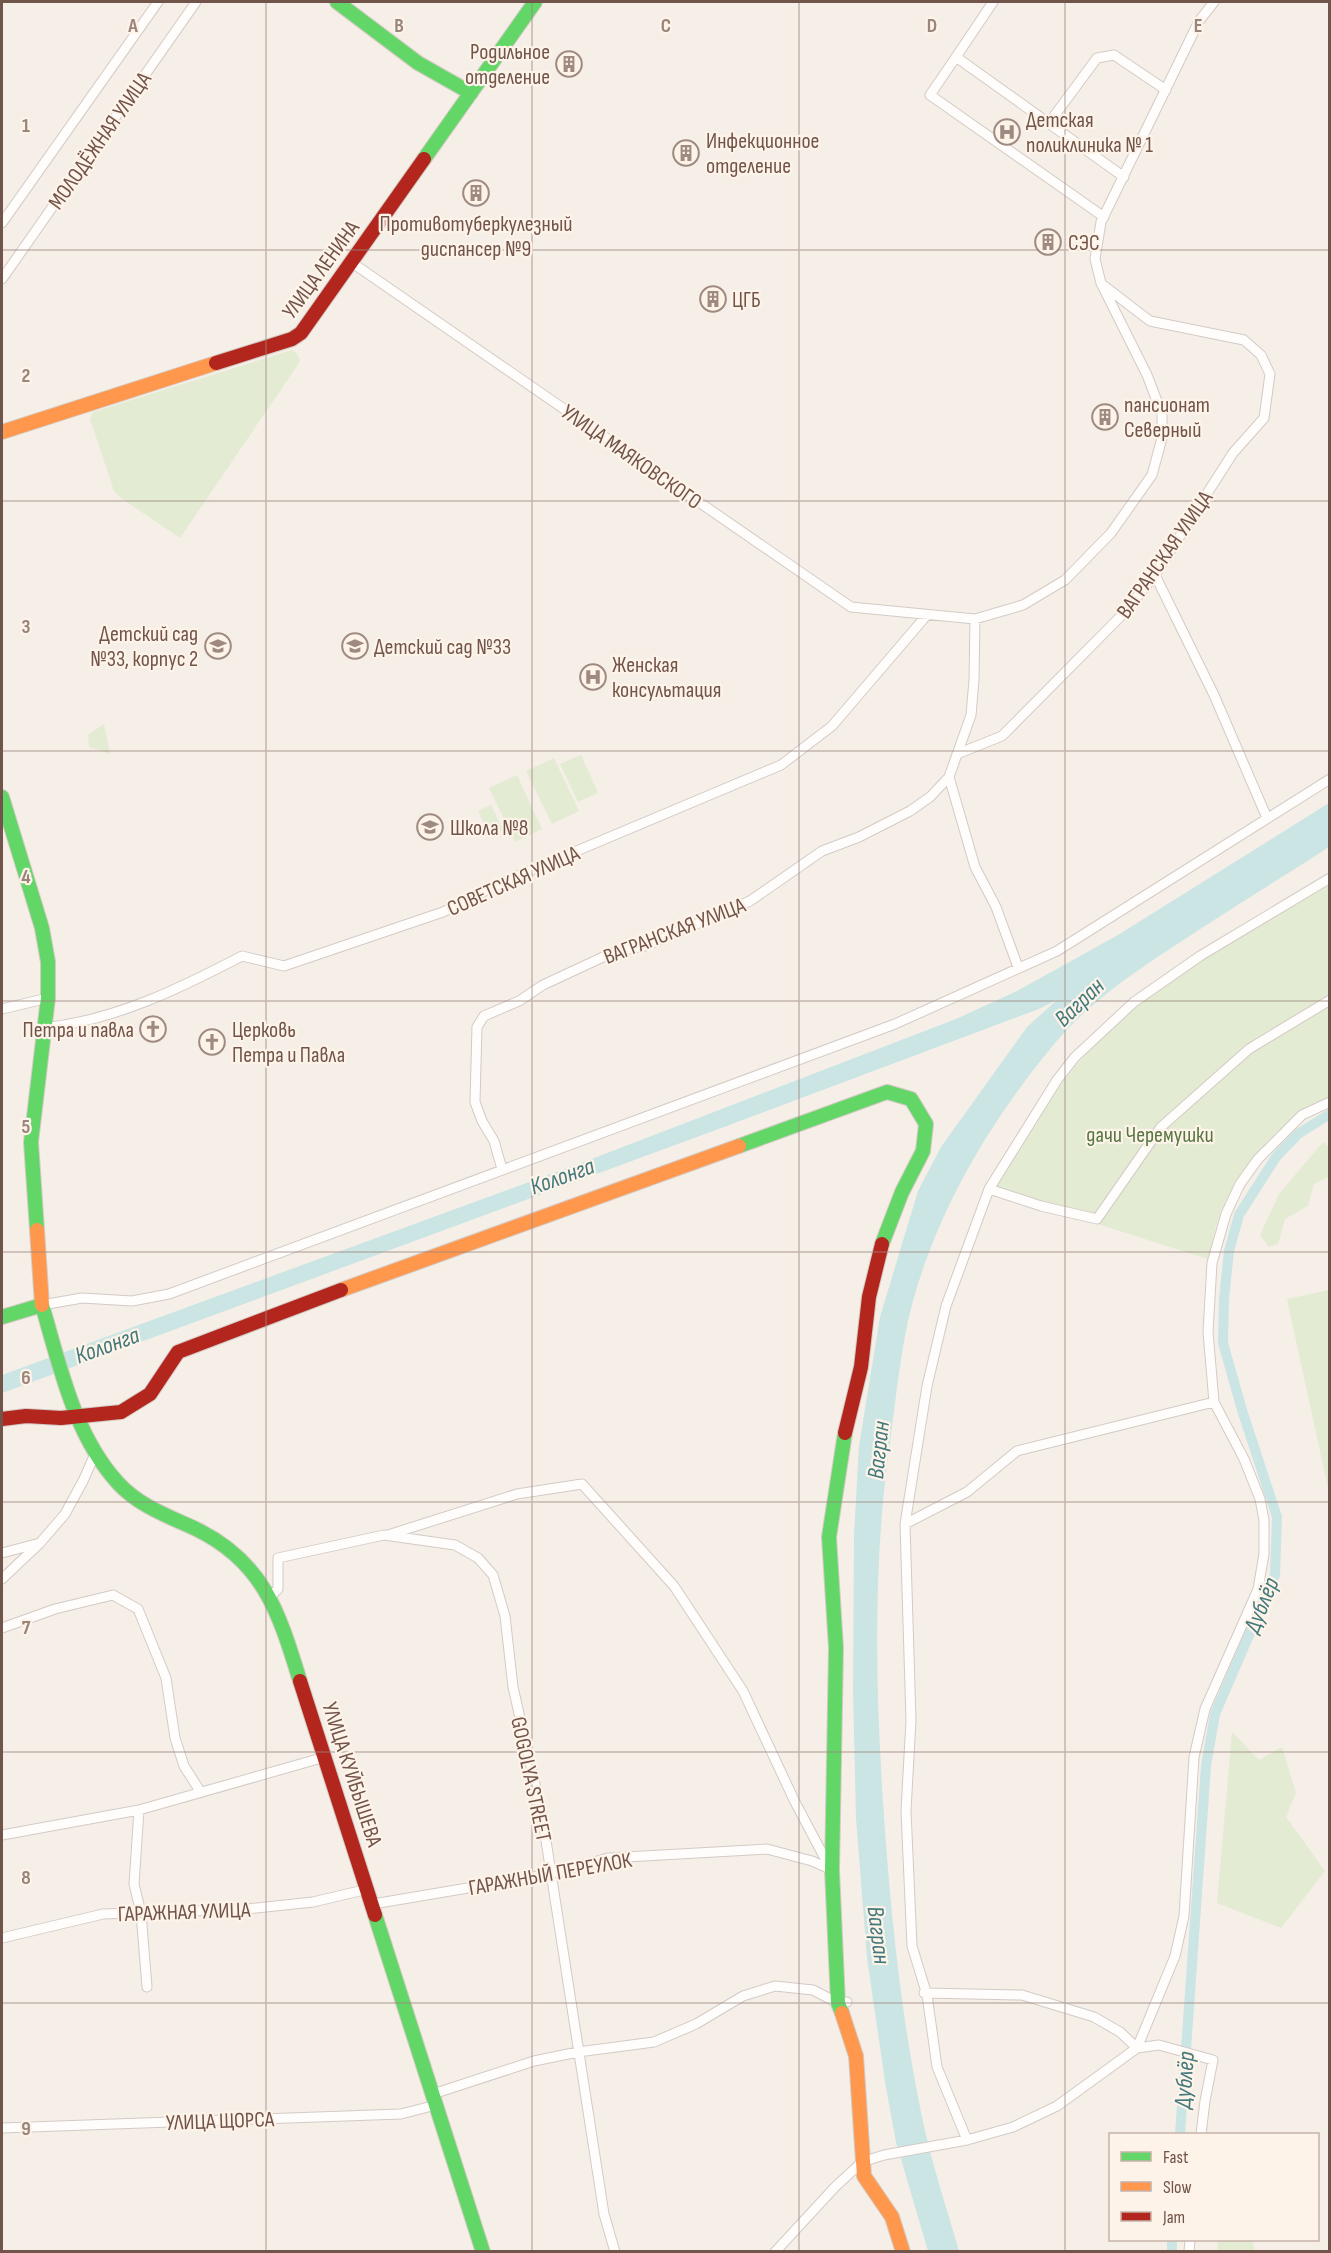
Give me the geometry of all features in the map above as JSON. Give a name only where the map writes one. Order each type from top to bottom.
[{"type":"main road","points":[[337,2],[418,62],[471,93]]},
{"type":"main road","name":"УЛИЦА ЛЕНИНА","points":[[2,432],[292,339],[301,333],[536,2]]},
{"type":"main road","name":"УЛИЦА КУЙБЫШЕВА","points":[[2,796],[42,928],[48,962],[48,998],[31,1142],[42,1305],[77,1416],[95,1454],[118,1484],[141,1503],[218,1540],[243,1558],[270,1597],[290,1649],[373,1904],[483,2252]]},
{"type":"main road","points":[[2,1419],[121,1412],[150,1394],[178,1352],[253,1322],[886,1092],[911,1099],[926,1124],[923,1151],[902,1192],[882,1240],[869,1297],[861,1367],[841,1450],[829,1537],[836,1648],[832,1870],[842,2002],[856,2056],[864,2176],[892,2217],[903,2252]]},
{"type":"main road","points":[[2,1317],[42,1305]]},
{"type":"street","name":"МОЛОДЁЖНАЯ УЛИЦА","points":[[2,223],[158,2]]},
{"type":"street","name":"МОЛОДЁЖНАЯ УЛИЦА","points":[[2,279],[196,2]]},
{"type":"street","points":[[993,2],[930,95],[1104,217]]},
{"type":"street","name":"УЛИЦА МАЯКОВСКОГО","points":[[351,262],[851,607],[975,619],[1023,605],[1065,580],[1111,533],[1152,475],[1162,438],[1162,414],[1147,375],[1101,283],[1095,259],[1104,217],[1199,21],[1214,2]]},
{"type":"street","points":[[1049,123],[1097,58],[1114,55],[1166,90]]},
{"type":"street","points":[[956,57],[1124,177]]},
{"type":"street","name":"ВАГРАНСКАЯ УЛИЦА","points":[[957,754],[1002,736],[1123,615],[1155,575],[1233,453],[1264,418],[1269,374],[1261,355],[1245,340],[1150,321],[1101,283]]},
{"type":"street","points":[[1155,575],[1214,695],[1267,818]]},
{"type":"street","name":"СОВЕТСКАЯ УЛИЦА","points":[[44,1028],[88,1021],[168,994],[242,956],[284,966],[443,912],[503,882],[781,765],[832,726],[926,616]]},
{"type":"street","points":[[975,619],[971,715],[948,777],[975,867],[996,907],[1018,967]]},
{"type":"street","name":"ВАГРАНСКАЯ УЛИЦА","points":[[502,1169],[494,1141],[482,1121],[475,1102],[477,1027],[484,1016],[519,1001],[543,984],[616,951],[645,946],[750,901],[822,851],[859,837],[910,811],[930,797],[948,777]]},
{"type":"street","points":[[42,1305],[82,1298],[132,1301],[169,1294],[895,1024],[1057,951],[1329,779]]},
{"type":"street","points":[[967,2140],[938,2067],[925,1994],[912,1946],[906,1811],[911,1720],[904,1524],[927,1386],[946,1306],[989,1189],[1057,1080],[1075,1057],[1134,1002],[1200,956],[1329,878]]},
{"type":"street","points":[[2,1010],[48,998]]},
{"type":"street","points":[[989,1189],[1041,1206],[1097,1219],[1161,1126],[1249,1049],[1329,1000]]},
{"type":"street","points":[[1137,2048],[1175,1956],[1184,1916],[1194,1756],[1205,1709],[1258,1589],[1264,1554],[1264,1520],[1260,1499],[1244,1459],[1214,1402],[1208,1332],[1212,1263],[1226,1214],[1240,1184],[1258,1159],[1302,1115],[1329,1102]]},
{"type":"street","points":[[904,1524],[967,1492],[1017,1451],[1214,1402]]},
{"type":"street","points":[[2,1579],[65,1514],[95,1454]]},
{"type":"street","points":[[384,1535],[427,1524],[517,1494],[582,1484],[674,1586],[743,1692],[795,1802],[832,1870]]},
{"type":"street","name":"GOGOLYA STREET","points":[[270,1597],[278,1589],[278,1558],[384,1535],[455,1545],[478,1558],[493,1575],[505,1616],[513,1687],[542,1815],[604,2214],[615,2252]]},
{"type":"street","points":[[2,1553],[40,1542]]},
{"type":"street","points":[[2,1628],[55,1609],[113,1595],[138,1609],[166,1678],[175,1738],[183,1766],[200,1791]]},
{"type":"street","points":[[2,1835],[139,1810],[325,1757]]},
{"type":"street","points":[[139,1810],[134,1884],[141,1913],[147,1987]]},
{"type":"street","name":"ГАРАЖНЫЙ ПЕРЕУЛОК","points":[[373,1904],[551,1874],[608,1858],[767,1849],[812,1861],[832,1870]]},
{"type":"street","name":"ГАРАЖНАЯ УЛИЦА","points":[[2,1938],[104,1914],[246,1910],[314,1902],[368,1889]]},
{"type":"street","name":"УЛИЦА ЩОРСА","points":[[2,2128],[401,2114],[534,2061],[578,2052],[654,2042],[696,2024],[743,1996],[775,1986],[813,1990],[842,2002]]},
{"type":"street","points":[[925,1994],[1022,1995],[1094,2017],[1120,2032],[1137,2048]]},
{"type":"street","points":[[775,2252],[835,2187],[862,2162],[884,2155],[967,2140],[1013,2127],[1057,2106],[1137,2048],[1159,2045],[1214,2060],[1201,2133]]},
{"type":"green space","points":[[292,350],[300,360],[297,366],[180,538],[114,491],[90,419],[93,412]]},
{"type":"green space","points":[[104,724],[110,754],[89,747],[88,735]]},
{"type":"green space","points":[[581,755],[598,793],[578,802],[560,764]]},
{"type":"green space","points":[[554,758],[579,811],[552,824],[526,771]]},
{"type":"green space","points":[[517,775],[542,829],[515,842],[489,788]]},
{"type":"green space","points":[[491,805],[503,830],[490,836],[478,811]]},
{"type":"green space","name":"дачи Черемушки","points":[[1329,885],[1329,1097],[1294,1118],[1278,1131],[1251,1160],[1239,1177],[1220,1214],[1208,1259],[993,1191],[1068,1075],[1098,1041],[1123,1018],[1150,996],[1208,956]]},
{"type":"green space","points":[[1323,1142],[1329,1147],[1329,1177],[1314,1184],[1308,1206],[1285,1219],[1278,1244],[1269,1247],[1260,1235],[1279,1194]]},
{"type":"green space","points":[[1330,1290],[1329,1493],[1287,1299]]},
{"type":"green space","points":[[1232,1732],[1259,1760],[1282,1747],[1296,1793],[1286,1817],[1325,1871],[1281,1928],[1217,1903]]},
{"type":"green space","points":[[1218,2241],[1252,2241],[1255,2251],[1217,2251]]},
{"type":"water","points":[[1329,803],[1329,847],[1137,971],[1082,1014],[1051,1048],[1010,1102],[973,1160],[942,1221],[913,1302],[901,1359],[885,1480],[878,1572],[877,1664],[886,1841],[902,1997],[925,2130],[959,2251],[928,2251],[896,2142],[867,1958],[856,1818],[853,1690],[854,1534],[859,1446],[880,1317],[918,1191],[941,1147],[1027,1027],[1058,999],[1039,1009],[724,1127],[2,1393],[2,1375],[589,1160],[956,1019],[1017,991],[1118,935]]},
{"type":"waterway","name":"Дублёр","points":[[1180,2133],[1206,1766],[1215,1714],[1275,1575],[1277,1517],[1223,1343],[1224,1299],[1229,1251],[1239,1215],[1276,1157],[1298,1134],[1330,1114]]},
{"type":"waterway","name":"Дублёр","points":[[1172,2241],[1172,2252]]},
{"type":"traffic: fast","points":[[337,2],[418,63],[471,93]]},
{"type":"traffic: fast","points":[[424,159],[535,2]]},
{"type":"traffic: fast","points":[[2,797],[42,928],[48,962],[48,998],[31,1142],[37,1230]]},
{"type":"traffic: fast","points":[[739,1146],[887,1092],[911,1099],[926,1124],[923,1151],[902,1192],[882,1244]]},
{"type":"traffic: fast","points":[[2,1317],[42,1305],[70,1399],[90,1444],[103,1464],[118,1483],[135,1498],[154,1510],[219,1542],[238,1557],[266,1592],[276,1612],[300,1681]]},
{"type":"traffic: fast","points":[[842,2013],[838,2003],[832,1870],[836,1648],[829,1537],[845,1433]]},
{"type":"traffic: fast","points":[[375,1915],[483,2252]]},
{"type":"traffic: slow","points":[[2,432],[216,363]]},
{"type":"traffic: slow","points":[[341,1290],[739,1146]]},
{"type":"traffic: slow","points":[[37,1230],[42,1305]]},
{"type":"traffic: slow","points":[[842,2013],[856,2056],[864,2176],[892,2217],[903,2252]]},
{"type":"traffic: jam","points":[[216,363],[292,339],[301,333],[424,159]]},
{"type":"traffic: jam","points":[[845,1433],[861,1367],[869,1297],[882,1244]]},
{"type":"traffic: jam","points":[[2,1419],[26,1416],[61,1418],[121,1412],[150,1394],[178,1352],[341,1290]]},
{"type":"traffic: jam","points":[[300,1681],[375,1915]]},
{"type":"place","name":"Родильное отделение","points":[[569,64]]},
{"type":"place","name":"Детская поликлиника № 1","points":[[1007,132]]},
{"type":"place","name":"Инфекционное отделение","points":[[686,153]]},
{"type":"place","name":"Противотуберкулезный диспансер №9","points":[[476,193]]},
{"type":"place","name":"СЭС","points":[[1048,242]]},
{"type":"place","name":"ЦГБ","points":[[713,299]]},
{"type":"place","name":"пансионат Северный","points":[[1105,417]]},
{"type":"place","name":"Детский сад №33, корпус 2","points":[[218,646]]},
{"type":"place","name":"Детский сад №33","points":[[355,646]]},
{"type":"place","name":"Женская консультация","points":[[593,677]]},
{"type":"place","name":"Школа №8","points":[[430,827]]},
{"type":"place","name":"Петра и павла","points":[[153,1029]]},
{"type":"place","name":"Церковь Петра и Павла","points":[[212,1042]]},
{"type":"water label","name":"Вагран","points":[[1079,1002]]},
{"type":"water label","name":"Колонга","points":[[562,1176]]},
{"type":"water label","name":"Колонга","points":[[107,1345]]},
{"type":"water label","name":"Вагран","points":[[878,1450]]},
{"type":"water label","name":"Вагран","points":[[879,1935]]}]
